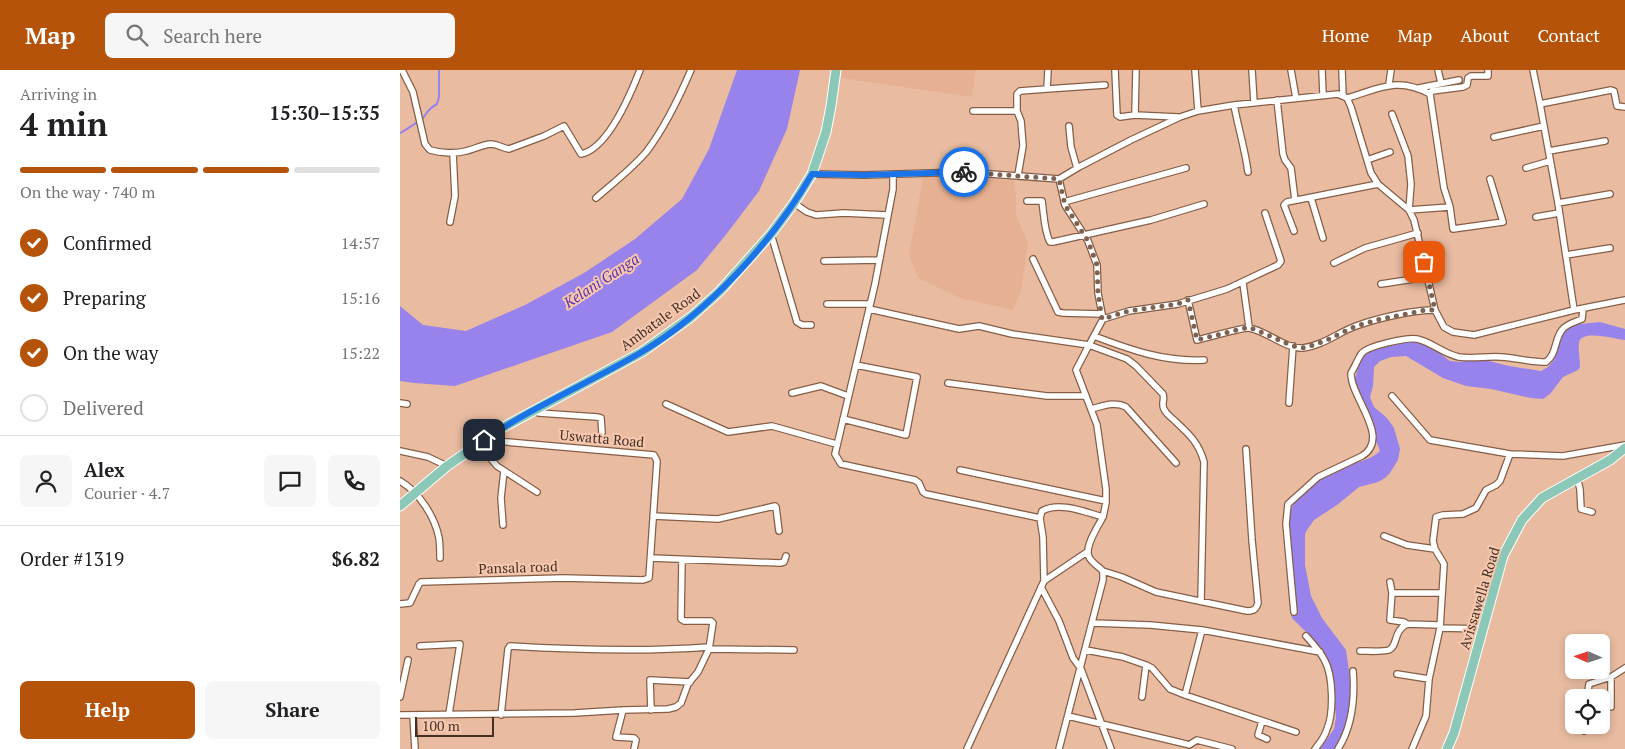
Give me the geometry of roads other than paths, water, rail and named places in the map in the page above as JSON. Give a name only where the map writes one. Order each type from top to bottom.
[{"type":"main road","name":"Ambatale Road","points":[[400,506],[447,466],[481,442],[516,419],[642,352],[707,303],[771,234],[812,174],[826,132],[836,70]]},
{"type":"main road","name":"Avissawella Road","points":[[1447,749],[1454,733],[1503,556],[1522,520],[1542,498],[1610,460],[1625,446]]},
{"type":"street","points":[[402,70],[413,92],[427,148],[434,152],[454,153],[492,144],[509,149],[544,136],[564,126],[579,152],[584,153],[609,132],[629,98],[640,70]]},
{"type":"street","points":[[596,198],[646,151],[672,111],[691,70]]},
{"type":"street","points":[[1047,89],[1048,70]]},
{"type":"street","points":[[1114,70],[1117,114],[1120,117],[1180,117]]},
{"type":"street","points":[[1135,116],[1136,70]]},
{"type":"street","points":[[1195,70],[1198,111]]},
{"type":"street","points":[[1252,70],[1254,103]]},
{"type":"street","points":[[1291,70],[1296,98]]},
{"type":"street","points":[[1322,70],[1323,95]]},
{"type":"street","points":[[1342,70],[1345,97],[1371,173],[1378,184],[1409,210],[1450,207]]},
{"type":"street","points":[[1389,84],[1390,70]]},
{"type":"street","points":[[1438,70],[1441,83]]},
{"type":"street","points":[[1430,94],[1432,91],[1463,87],[1467,85],[1468,78],[1471,76],[1488,76],[1488,70]]},
{"type":"street","points":[[1532,70],[1560,213],[1574,310]]},
{"type":"street","points":[[1419,88],[1460,80]]},
{"type":"street","points":[[812,174],[953,172],[1059,179],[1131,140],[1180,117],[1198,111],[1323,95],[1338,94],[1345,97],[1376,90],[1389,84],[1404,84],[1419,88],[1430,94]]},
{"type":"street","points":[[1018,175],[1023,146],[1021,121],[1017,111],[1017,94],[1020,91],[1105,85]]},
{"type":"street","points":[[1540,104],[1611,90],[1614,91],[1617,106],[1625,106]]},
{"type":"street","points":[[1430,94],[1444,188],[1450,207],[1453,229],[1503,222],[1490,180]]},
{"type":"street","points":[[1277,100],[1283,154],[1291,168],[1295,200]]},
{"type":"street","points":[[1234,105],[1242,145],[1246,155],[1248,172]]},
{"type":"street","points":[[973,111],[1017,111]]},
{"type":"street","points":[[1392,114],[1408,156],[1411,184],[1409,210],[1418,233],[1435,310],[1444,326],[1449,330],[1474,335],[1574,310],[1625,300]]},
{"type":"street","points":[[1069,126],[1070,147],[1077,168]]},
{"type":"street","points":[[1494,137],[1544,126]]},
{"type":"street","points":[[1549,152],[1605,142]]},
{"type":"street","points":[[1367,160],[1390,152]]},
{"type":"street","points":[[450,222],[455,196],[454,153]]},
{"type":"street","points":[[1526,168],[1550,161]]},
{"type":"street","points":[[1064,202],[1186,168]]},
{"type":"street","points":[[893,174],[870,306],[835,454],[841,464],[915,480],[919,483],[922,492],[926,494],[1040,518]]},
{"type":"street","points":[[1059,179],[1064,202],[1086,236],[1097,265],[1098,293],[1102,317],[1076,370],[1097,425],[1106,488],[1103,517],[1088,546],[1089,559],[1103,571],[1156,592],[1247,610],[1256,608],[1258,603],[1246,449]]},
{"type":"street","points":[[1294,231],[1284,205],[1287,202],[1378,184]]},
{"type":"street","points":[[1558,203],[1610,194]]},
{"type":"street","points":[[1311,198],[1323,238]]},
{"type":"street","points":[[1027,201],[1042,201],[1046,224],[1045,233],[1050,242],[1086,236],[1151,220],[1204,204]]},
{"type":"street","points":[[794,203],[807,212],[816,215],[844,213],[887,215]]},
{"type":"street","points":[[1033,259],[1058,312],[1063,314],[1102,317],[1178,304],[1228,289],[1278,265],[1281,261],[1265,213]]},
{"type":"street","points":[[1536,217],[1560,213]]},
{"type":"street","points":[[1334,262],[1378,244],[1418,233]]},
{"type":"street","points":[[771,234],[797,322],[802,325],[811,325]]},
{"type":"street","points":[[1566,255],[1610,248]]},
{"type":"street","points":[[824,261],[879,260]]},
{"type":"street","points":[[1381,284],[1427,277]]},
{"type":"street","points":[[1243,283],[1249,327]]},
{"type":"street","points":[[1188,300],[1197,340],[1249,327],[1293,346],[1304,348],[1325,341],[1356,326],[1381,319],[1435,310]]},
{"type":"street","points":[[826,304],[870,306],[959,329],[979,326],[1012,334],[1089,345],[1127,359],[1136,366],[1163,394],[1165,399],[1164,411],[1187,432],[1201,449],[1204,462],[1201,601]]},
{"type":"street","points":[[1294,612],[1286,524],[1288,504],[1318,477],[1362,456],[1373,445],[1373,432],[1361,400],[1353,388],[1351,377],[1351,373],[1362,353],[1367,349],[1386,343],[1416,338],[1448,354],[1461,357],[1503,357],[1546,362],[1553,354],[1562,329],[1582,319],[1583,309]]},
{"type":"street","points":[[1094,336],[1164,359],[1204,360]]},
{"type":"street","points":[[1289,403],[1293,346]]},
{"type":"street","points":[[842,419],[906,435],[918,377],[856,365]]},
{"type":"street","points":[[948,383],[1047,396],[1086,396]]},
{"type":"street","points":[[792,393],[821,386],[848,396]]},
{"type":"street","points":[[1392,396],[1430,440],[1510,454],[1563,456],[1625,446]]},
{"type":"street","points":[[666,404],[728,432],[772,426],[836,444]]},
{"type":"street","points":[[1091,409],[1114,404],[1121,404],[1126,407],[1176,463]]},
{"type":"street","points":[[534,411],[601,418],[603,422],[602,433]]},
{"type":"street","points":[[481,442],[497,466],[537,492]]},
{"type":"street","name":"Uswatta Road","points":[[481,442],[654,456],[657,461],[649,578]]},
{"type":"street","points":[[400,451],[428,457],[447,466]]},
{"type":"street","points":[[1412,749],[1426,716],[1429,679],[1440,626],[1444,564],[1434,549],[1436,517],[1463,514],[1476,508],[1486,490],[1500,481],[1510,454]]},
{"type":"street","points":[[960,470],[1106,501]]},
{"type":"street","points":[[503,525],[501,498],[504,471]]},
{"type":"street","points":[[1577,478],[1580,489],[1581,509],[1592,512]]},
{"type":"street","points":[[400,481],[415,494],[430,514],[439,538],[440,558]]},
{"type":"street","points":[[653,516],[718,519],[775,506],[779,532]]},
{"type":"street","points":[[1103,517],[1060,507],[1048,507],[1042,511],[1040,518],[1043,537],[1043,584],[1073,658],[1081,669],[1111,749]]},
{"type":"street","points":[[1384,536],[1407,545],[1434,549]]},
{"type":"street","points":[[967,749],[1043,584],[1087,552]]},
{"type":"street","points":[[651,558],[780,563],[784,562],[786,556]]},
{"type":"street","points":[[400,714],[575,713],[668,709],[676,707],[681,703],[690,682],[698,672],[709,648],[713,622],[684,621],[680,616],[682,560]]},
{"type":"street","points":[[1059,749],[1086,650],[1103,580],[1103,571]]},
{"type":"street","name":"Pansala road","points":[[400,604],[410,603],[421,582],[564,578],[643,580],[649,578]]},
{"type":"street","points":[[1390,582],[1392,592],[1390,620],[1407,624],[1484,629]]},
{"type":"street","points":[[1392,592],[1442,592]]},
{"type":"street","points":[[1092,623],[1150,625],[1202,630],[1320,652]]},
{"type":"street","points":[[1360,651],[1389,650],[1394,646],[1398,630],[1407,624]]},
{"type":"street","points":[[1185,695],[1202,630]]},
{"type":"street","points":[[1306,636],[1320,652],[1326,662],[1329,674],[1331,715],[1327,730],[1316,749]]},
{"type":"street","points":[[420,646],[460,644],[449,714]]},
{"type":"street","points":[[501,714],[508,649],[510,646],[591,651],[709,648],[794,650]]},
{"type":"street","points":[[1086,650],[1123,657],[1146,665],[1152,668],[1170,689],[1296,732]]},
{"type":"street","points":[[400,697],[408,660]]},
{"type":"street","points":[[1142,698],[1146,665]]},
{"type":"street","points":[[1611,707],[1610,677],[1625,668]]},
{"type":"street","points":[[1338,749],[1343,741],[1350,719],[1354,685],[1353,671]]},
{"type":"street","points":[[1397,674],[1429,679]]},
{"type":"street","points":[[1588,689],[1589,684],[1604,679]]},
{"type":"street","points":[[651,710],[650,680],[690,682]]},
{"type":"street","points":[[623,710],[616,737],[634,738],[636,740],[634,749]]},
{"type":"street","points":[[413,715],[415,749]]},
{"type":"street","points":[[1068,716],[1189,745],[1197,740],[1232,749]]},
{"type":"street","points":[[1262,721],[1255,735],[1267,739]]},
{"type":"street","points":[[1179,742],[1180,749]]},
{"type":"water","name":"Kelani Ganga","points":[[737,70],[800,70],[787,129],[759,191],[697,270],[612,332],[455,386],[400,381],[400,306],[423,325],[466,331],[525,305],[584,273],[635,239],[682,199],[709,149]]},
{"type":"water","points":[[1600,322],[1625,329],[1625,340],[1592,335],[1581,338],[1579,342],[1580,367],[1578,370],[1563,377],[1550,394],[1543,399],[1466,386],[1443,378],[1406,356],[1391,357],[1380,361],[1374,367],[1373,386],[1370,397],[1374,407],[1387,418],[1394,428],[1400,449],[1398,460],[1385,478],[1359,487],[1337,505],[1314,520],[1305,534],[1305,565],[1311,596],[1322,618],[1346,650],[1350,679],[1351,703],[1345,731],[1336,749],[1320,749],[1334,729],[1336,717],[1334,697],[1327,661],[1308,634],[1292,618],[1290,610],[1291,552],[1288,522],[1290,513],[1299,497],[1312,485],[1335,470],[1370,458],[1380,451],[1354,383],[1363,356],[1368,350],[1379,349],[1394,342],[1415,341],[1430,346],[1450,361],[1462,362],[1477,358],[1541,371],[1554,360],[1563,334],[1571,325]]},
{"type":"waterway","points":[[400,133],[422,119],[437,104],[439,97],[439,70]]}]
